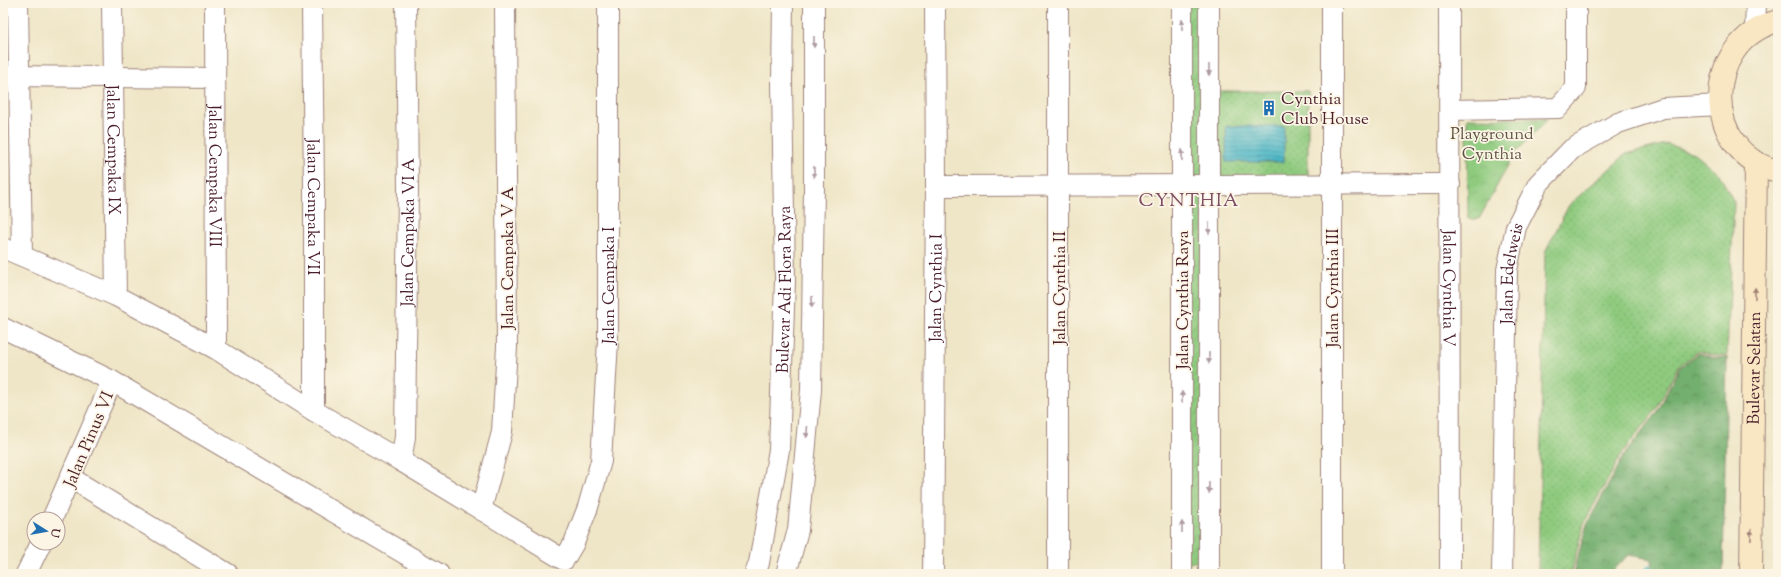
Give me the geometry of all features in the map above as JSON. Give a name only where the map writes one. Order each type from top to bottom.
[{"type":"main road","points":[[1778,21],[1755,30],[1742,41],[1731,55],[1726,66],[1720,88],[1720,105],[1724,122],[1732,138],[1743,151],[1756,162],[1778,170]]},
{"type":"main road","name":"Bulevar Selatan","points":[[1751,574],[1756,162]]},
{"type":"street","points":[[18,3],[11,76],[22,256]]},
{"type":"street","name":"Jalan Cempaka IX","points":[[112,3],[116,296]]},
{"type":"street","name":"Jalan Cempaka VIII","points":[[215,3],[216,349]]},
{"type":"street","name":"Jalan Cempaka VII","points":[[312,3],[314,411]]},
{"type":"street","name":"Jalan Cempaka VI A","points":[[401,461],[405,436],[408,189],[406,3]]},
{"type":"street","name":"Jalan Cempaka V A","points":[[481,510],[502,432],[507,346],[505,3]]},
{"type":"street","name":"Jalan Cempaka I","points":[[481,510],[564,560],[574,543],[588,507],[601,462],[608,341],[608,3]]},
{"type":"street","name":"Bulevar Adi Flora Raya","points":[[755,574],[759,563],[779,450],[782,390],[785,281],[782,82],[783,3]]},
{"type":"street","name":"Bulevar Adi Flora Raya","points":[[786,574],[798,530],[811,390],[814,189],[814,3]]},
{"type":"street","name":"Jalan Cynthia I","points":[[933,574],[936,186],[935,3]]},
{"type":"street","name":"Jalan Cynthia II","points":[[1058,3],[1058,574]]},
{"type":"street","name":"Jalan Cynthia Raya","points":[[1182,3],[1182,570]]},
{"type":"street","name":"Jalan Cynthia Raya","points":[[1209,3],[1209,570]]},
{"type":"street","name":"Jalan Cynthia III","points":[[1332,3],[1332,574]]},
{"type":"street","name":"Jalan Cynthia V","points":[[1449,3],[1450,574]]},
{"type":"street","points":[[1450,110],[1558,108],[1576,88],[1576,3]]},
{"type":"street","points":[[1755,30],[1756,3]]},
{"type":"street","points":[[11,76],[215,78]]},
{"type":"street","name":"Jalan Edelweis","points":[[1502,574],[1507,270],[1516,227],[1538,184],[1572,149],[1618,123],[1663,108],[1720,105]]},
{"type":"street","points":[[936,186],[1450,184]]},
{"type":"street","points":[[3,248],[116,296],[216,349],[314,411],[401,461],[481,510]]},
{"type":"street","name":"Jalan Pinus VI","points":[[3,328],[112,381],[56,511]]},
{"type":"street","points":[[112,381],[439,574]]},
{"type":"street","points":[[782,390],[811,390]]},
{"type":"street","points":[[71,478],[228,574]]},
{"type":"street","points":[[26,574],[37,551]]},
{"type":"green space","points":[[1186,3],[1204,3],[1204,181],[1186,181]]},
{"type":"green space","points":[[1214,91],[1308,91],[1308,181],[1214,181]]},
{"type":"green space","name":"Playground Cynthia","points":[[1467,118],[1548,119],[1514,154],[1479,219],[1468,219]]},
{"type":"green space","points":[[1666,144],[1694,153],[1719,174],[1734,202],[1727,355],[1714,356],[1698,351],[1678,367],[1655,411],[1623,452],[1584,523],[1571,574],[1538,574],[1545,252],[1569,205],[1626,154]]},
{"type":"green space","points":[[1186,189],[1203,189],[1204,562],[1186,562]]},
{"type":"green space","points":[[1698,353],[1714,358],[1727,357],[1723,574],[1653,574],[1652,559],[1628,555],[1610,574],[1573,574],[1587,524],[1625,454],[1657,413],[1679,368]]},
{"type":"water","points":[[1226,126],[1284,126],[1284,162],[1226,162]]},
{"type":"waterway","points":[[1644,574],[1650,568]]},
{"type":"place","name":"Cynthia Club House","points":[[1269,108]]},
{"type":"district","name":"CYNTHIA","points":[[1189,199]]}]
